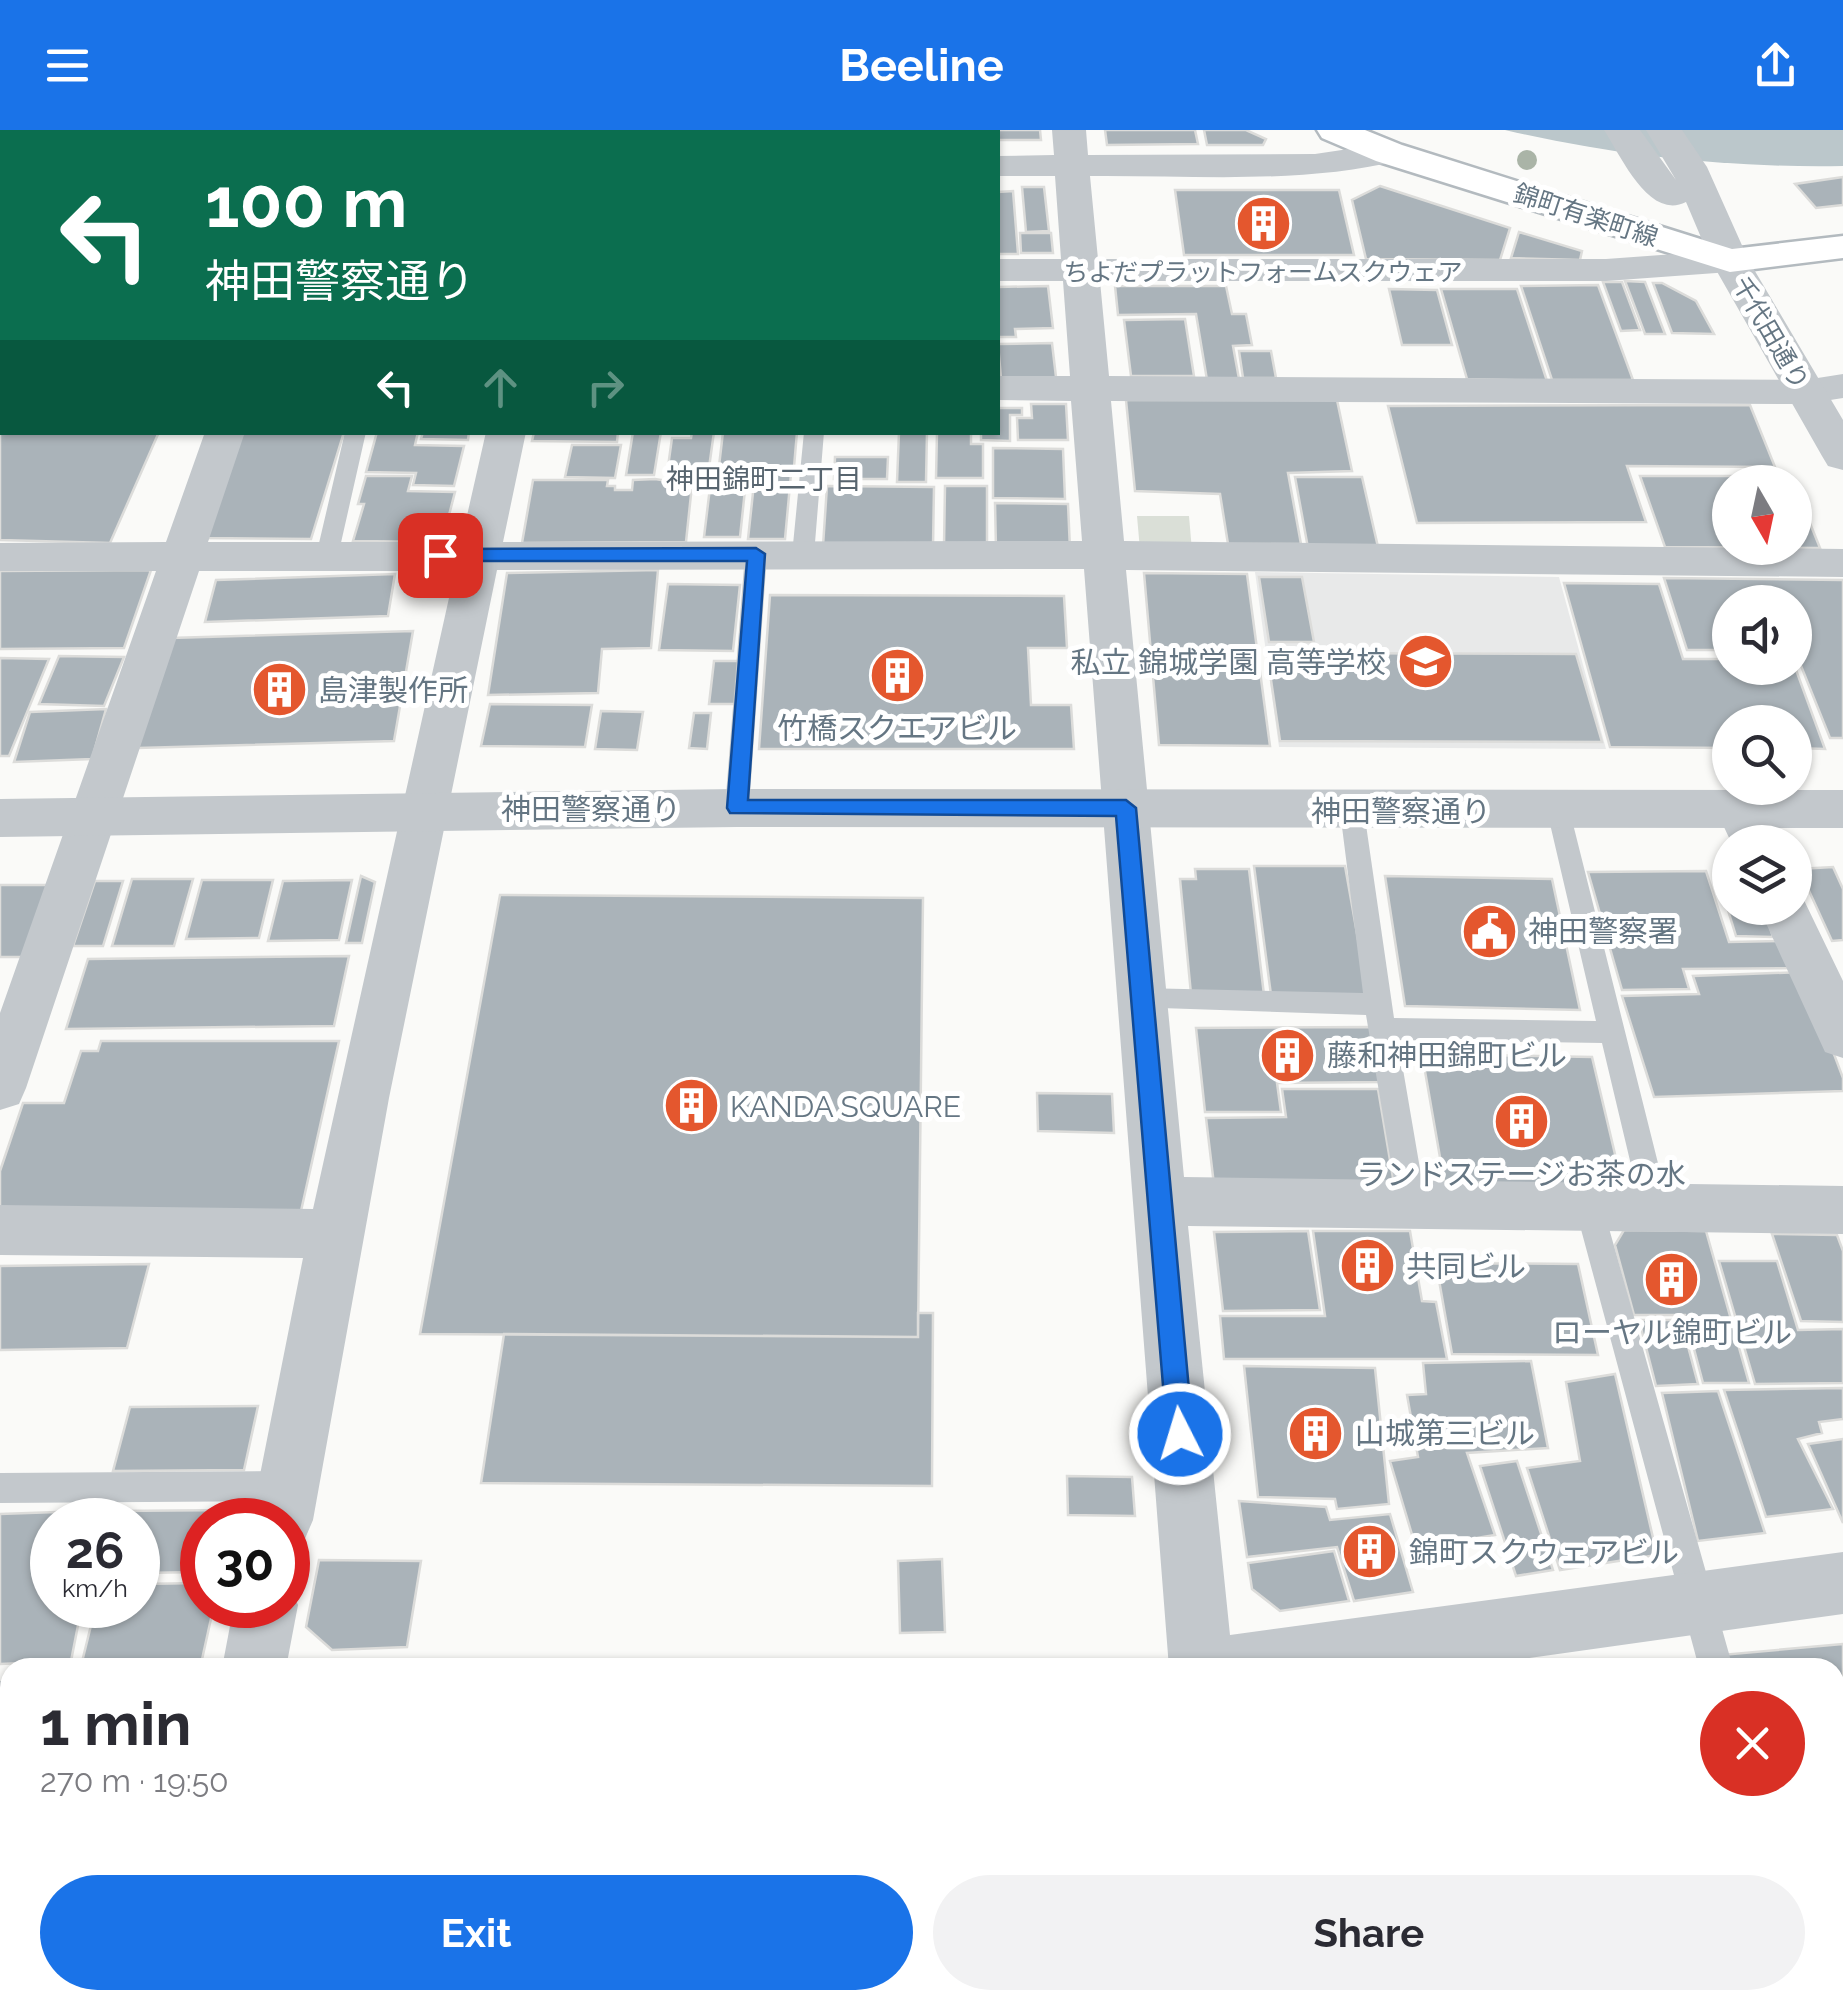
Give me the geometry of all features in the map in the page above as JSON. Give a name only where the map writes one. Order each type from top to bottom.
[{"type":"main road","name":"錦町有楽町線","points":[[1335,130],[1389,153],[1730,261],[1843,247]]},
{"type":"street","points":[[1622,130],[1648,170],[1730,261]]},
{"type":"street","points":[[1664,130],[1689,167],[1730,261]]},
{"type":"street","points":[[1000,166],[1072,148],[1315,164],[1389,153]]},
{"type":"street","points":[[1072,148],[1140,1000],[1201,1658]]},
{"type":"street","points":[[1000,270],[1606,270],[1730,261]]},
{"type":"street","name":"千代田通り","points":[[1730,261],[1824,389],[1843,456]]},
{"type":"street","points":[[1000,388],[1824,389]]},
{"type":"street","points":[[0,1088],[14,1005],[96,816],[224,435]]},
{"type":"street","points":[[286,1498],[423,810],[505,435]]},
{"type":"street","points":[[0,557],[803,554],[1843,563]]},
{"type":"street","name":"神田警察通り","points":[[0,818],[423,810],[1126,808],[1559,811],[1724,825]]},
{"type":"street","name":"神田警察通り","points":[[1759,825],[1843,809]]},
{"type":"street","points":[[1792,925],[1843,1037]]},
{"type":"street","points":[[1159,1201],[1843,1210]]},
{"type":"street","points":[[0,1230],[336,1234]]},
{"type":"street","points":[[1295,1658],[1843,1583]]},
{"type":"street","points":[[256,1658],[262,1628]]},
{"type":"lane","points":[[326,556],[355,435]]},
{"type":"lane","points":[[803,554],[814,435]]},
{"type":"lane","points":[[737,808],[756,554]]},
{"type":"lane","points":[[1352,811],[1380,1016],[1412,1204]]},
{"type":"lane","points":[[1559,811],[1655,1207]]},
{"type":"lane","points":[[1140,1000],[1610,1032]]},
{"type":"lane","points":[[1589,1207],[1713,1658]]},
{"type":"lane","points":[[0,1488],[190,1498]]},
{"type":"shaded area","points":[[1505,130],[1843,130],[1843,166],[1673,158],[1588,147]]},
{"type":"shaded area","points":[[1137,516],[1189,516],[1192,551],[1140,550]]},
{"type":"shaded area","name":"私立 錦城学園 高等学校","points":[[1255,572],[1559,577],[1606,749],[1279,747]]},
{"type":"building","points":[[1000,130],[1040,130],[1041,140],[1000,140]]},
{"type":"building","points":[[1105,130],[1195,130],[1198,144],[1107,145]]},
{"type":"building","points":[[1204,130],[1246,130],[1266,139],[1263,145],[1207,145]]},
{"type":"building","points":[[1843,177],[1843,205],[1816,208],[1795,184]]},
{"type":"building","points":[[1380,186],[1510,228],[1500,260],[1366,259],[1352,200]]},
{"type":"building","points":[[1022,187],[1044,187],[1049,231],[1026,232]]},
{"type":"building","name":"ちよだプラットフォームスクウェア","points":[[1175,190],[1339,190],[1354,255],[1184,255]]},
{"type":"building","points":[[1013,191],[1018,254],[1000,254],[1000,192]]},
{"type":"building","points":[[1519,232],[1582,251],[1580,260],[1511,258]]},
{"type":"building","points":[[1020,233],[1051,233],[1053,253],[1021,253]]},
{"type":"building","points":[[1625,281],[1645,282],[1665,334],[1645,334]]},
{"type":"building","points":[[1603,282],[1622,282],[1640,330],[1621,331]]},
{"type":"building","points":[[1653,283],[1662,283],[1696,301],[1714,334],[1672,333]]},
{"type":"building","points":[[1598,285],[1633,380],[1552,380],[1521,286]]},
{"type":"building","points":[[1048,286],[1053,328],[1015,329],[1016,337],[1000,337],[1000,287]]},
{"type":"building","points":[[1115,286],[1226,286],[1232,314],[1246,314],[1252,345],[1233,346],[1239,379],[1207,380],[1196,314],[1118,315]]},
{"type":"building","points":[[1389,289],[1437,290],[1452,345],[1402,345]]},
{"type":"building","points":[[1441,289],[1517,289],[1547,381],[1467,379]]},
{"type":"building","points":[[1185,319],[1194,376],[1131,376],[1124,320]]},
{"type":"building","points":[[1052,343],[1056,377],[1001,378],[1000,344]]},
{"type":"building","points":[[1239,351],[1271,351],[1276,378],[1243,378]]},
{"type":"building","points":[[1126,400],[1337,400],[1352,471],[1288,473],[1301,544],[1228,544],[1220,494],[1135,491]]},
{"type":"building","points":[[1031,404],[1066,404],[1068,440],[1018,440],[1017,418],[1032,418]]},
{"type":"building","points":[[1750,405],[1774,465],[1627,466],[1646,522],[1417,523],[1388,406]]},
{"type":"building","points":[[1000,408],[1022,408],[1022,415],[1010,415],[1010,441],[981,440],[981,435],[1000,435]]},
{"type":"building","points":[[0,435],[158,435],[110,543],[0,540]]},
{"type":"building","points":[[240,435],[343,435],[311,539],[203,538]]},
{"type":"building","points":[[376,435],[417,435],[415,445],[464,446],[454,486],[413,485],[416,473],[366,472]]},
{"type":"building","points":[[422,435],[469,435],[468,440],[421,439]]},
{"type":"building","points":[[533,435],[618,435],[617,442],[532,441]]},
{"type":"building","points":[[633,435],[661,435],[654,475],[626,475]]},
{"type":"building","points":[[714,435],[708,475],[667,474],[672,438]]},
{"type":"building","points":[[723,435],[797,435],[794,467],[719,466]]},
{"type":"building","points":[[899,435],[927,435],[926,482],[897,482]]},
{"type":"building","points":[[937,435],[971,435],[971,444],[983,444],[983,478],[936,478]]},
{"type":"building","points":[[572,445],[621,445],[615,478],[565,477]]},
{"type":"building","points":[[993,448],[1063,449],[1065,499],[993,498]]},
{"type":"building","points":[[835,457],[888,457],[887,479],[834,479]]},
{"type":"building","points":[[712,471],[747,471],[740,537],[704,537]]},
{"type":"building","points":[[755,474],[791,474],[785,539],[748,539]]},
{"type":"building","points":[[366,476],[412,476],[408,491],[455,492],[442,542],[353,541],[364,504],[358,504]]},
{"type":"building","points":[[1640,476],[1712,476],[1712,547],[1665,547]]},
{"type":"building","points":[[1295,477],[1362,477],[1378,547],[1308,548]]},
{"type":"building","points":[[533,480],[608,480],[607,486],[615,486],[615,490],[632,490],[633,480],[692,485],[686,542],[522,543]]},
{"type":"building","points":[[827,486],[934,487],[933,547],[823,546]]},
{"type":"building","points":[[945,486],[987,486],[987,546],[944,546]]},
{"type":"building","points":[[995,503],[1068,504],[1070,549],[996,548]]},
{"type":"building","points":[[1812,528],[1820,548],[1812,548]]},
{"type":"building","points":[[151,570],[124,648],[0,649],[0,571]]},
{"type":"building","points":[[658,570],[651,648],[602,649],[598,693],[488,695],[507,573]]},
{"type":"building","points":[[1144,573],[1247,574],[1270,746],[1159,745]]},
{"type":"building","points":[[395,574],[388,616],[205,622],[216,580]]},
{"type":"building","points":[[1259,577],[1302,577],[1314,642],[1269,642]]},
{"type":"building","points":[[1664,578],[1843,580],[1843,738],[1830,738],[1809,685],[1812,685],[1812,585],[1712,585],[1712,650],[1687,650]]},
{"type":"building","points":[[1564,583],[1659,584],[1683,659],[1712,659],[1712,685],[1802,685],[1809,705],[1712,705],[1712,748],[1610,747]]},
{"type":"building","points":[[668,584],[740,585],[733,651],[659,650]]},
{"type":"building","name":"竹橋スクエアビル","points":[[770,595],[1064,596],[1067,648],[1028,648],[1031,705],[1071,705],[1074,749],[759,749]]},
{"type":"building","name":"島津製作所","points":[[413,631],[394,741],[138,748],[170,638]]},
{"type":"building","points":[[1267,653],[1576,654],[1602,742],[1280,741]]},
{"type":"building","points":[[59,656],[124,657],[104,706],[39,704]]},
{"type":"building","points":[[0,658],[49,659],[9,756],[0,756]]},
{"type":"building","points":[[714,661],[740,661],[736,704],[709,704]]},
{"type":"building","points":[[490,704],[592,705],[585,747],[481,746]]},
{"type":"building","points":[[106,709],[92,759],[14,762],[30,712]]},
{"type":"building","points":[[601,711],[643,712],[637,750],[595,749]]},
{"type":"building","points":[[694,713],[711,713],[707,749],[689,748]]},
{"type":"building","points":[[1812,713],[1825,749],[1812,749]]},
{"type":"building","points":[[1254,866],[1345,866],[1368,995],[1271,995]]},
{"type":"building","points":[[1833,867],[1843,889],[1843,940],[1832,941],[1812,897],[1812,868]]},
{"type":"building","points":[[1195,869],[1249,869],[1264,995],[1191,994],[1180,879],[1196,879]]},
{"type":"building","points":[[1706,871],[1712,890],[1712,925],[1723,925],[1729,942],[1785,941],[1794,968],[1683,969],[1689,989],[1622,990],[1588,872]]},
{"type":"building","points":[[361,876],[375,882],[362,943],[346,943]]},
{"type":"building","points":[[1385,876],[1552,879],[1580,1010],[1405,1006]]},
{"type":"building","points":[[132,879],[193,879],[174,946],[112,946]]},
{"type":"building","points":[[202,880],[273,880],[259,938],[186,939]]},
{"type":"building","points":[[352,880],[339,940],[268,941],[283,881]]},
{"type":"building","points":[[95,881],[123,881],[103,946],[73,946]]},
{"type":"building","points":[[0,885],[52,885],[28,957],[0,957]]},
{"type":"building","name":"KANDA SQUARE","points":[[500,895],[923,898],[918,1337],[420,1334]]},
{"type":"building","points":[[1733,925],[1769,925],[1773,937],[1736,936]]},
{"type":"building","points":[[349,956],[334,1026],[66,1029],[88,959]]},
{"type":"building","points":[[1803,972],[1843,1078],[1843,1091],[1654,1097],[1622,996],[1699,994],[1693,976]]},
{"type":"building","name":"藤和神田錦町ビル","points":[[1371,1027],[1382,1082],[1277,1083],[1281,1112],[1205,1112],[1196,1028]]},
{"type":"building","points":[[101,1041],[339,1041],[301,1211],[0,1211],[0,1171],[23,1103],[64,1103],[81,1051],[98,1051]]},
{"type":"building","name":"ランドステージお茶の水","points":[[1422,1054],[1592,1057],[1623,1188],[1445,1186]]},
{"type":"building","points":[[1282,1089],[1378,1089],[1394,1184],[1214,1185],[1206,1118],[1286,1117]]},
{"type":"building","points":[[1037,1093],[1112,1094],[1114,1133],[1038,1131]]},
{"type":"building","name":"ローヤル錦町ビル","points":[[1624,1230],[1706,1231],[1749,1383],[1703,1383],[1685,1315],[1634,1315],[1615,1245]]},
{"type":"building","points":[[1308,1231],[1320,1310],[1223,1311],[1214,1232]]},
{"type":"building","name":"共同ビル","points":[[1313,1231],[1410,1231],[1422,1301],[1436,1302],[1447,1359],[1224,1359],[1220,1316],[1325,1316]]},
{"type":"building","points":[[1772,1234],[1837,1235],[1843,1251],[1843,1322],[1801,1321]]},
{"type":"building","points":[[1719,1261],[1777,1261],[1798,1330],[1843,1329],[1843,1383],[1755,1384]]},
{"type":"building","points":[[1436,1263],[1578,1264],[1598,1355],[1452,1354]]},
{"type":"building","points":[[149,1264],[127,1348],[0,1350],[0,1266]]},
{"type":"building","points":[[918,1313],[933,1313],[932,1486],[481,1483],[504,1334],[918,1337]]},
{"type":"building","points":[[1639,1320],[1681,1320],[1698,1384],[1656,1386]]},
{"type":"building","points":[[1531,1361],[1548,1448],[1467,1453],[1495,1535],[1416,1548],[1390,1461],[1418,1457],[1407,1395],[1426,1394],[1423,1363]]},
{"type":"building","name":"山城第三ビル","points":[[1244,1366],[1375,1368],[1389,1504],[1337,1509],[1335,1499],[1258,1497]]},
{"type":"building","points":[[1615,1374],[1657,1555],[1560,1570],[1527,1468],[1580,1461],[1566,1382]]},
{"type":"building","points":[[1843,1388],[1843,1419],[1819,1422],[1822,1433],[1798,1439],[1833,1509],[1766,1517],[1724,1390]]},
{"type":"building","points":[[1718,1391],[1765,1533],[1698,1541],[1662,1393]]},
{"type":"building","points":[[258,1406],[244,1470],[113,1471],[130,1407]]},
{"type":"building","points":[[1843,1439],[1843,1523],[1808,1444]]},
{"type":"building","points":[[1517,1461],[1553,1570],[1516,1576],[1480,1466]]},
{"type":"building","points":[[1067,1476],[1132,1477],[1135,1516],[1068,1515]]},
{"type":"building","name":"錦町スクウェアビル","points":[[1239,1501],[1326,1507],[1330,1520],[1390,1514],[1413,1592],[1354,1601],[1337,1547],[1247,1557]]},
{"type":"building","points":[[180,1510],[180,1572],[160,1573],[160,1511]]},
{"type":"building","points":[[30,1513],[30,1628],[77,1628],[72,1658],[0,1658],[0,1514]]},
{"type":"building","points":[[1334,1551],[1349,1601],[1280,1611],[1252,1589],[1248,1563]]},
{"type":"building","points":[[942,1559],[945,1632],[900,1633],[898,1561]]},
{"type":"building","points":[[319,1560],[421,1561],[407,1647],[332,1650],[307,1628]]},
{"type":"building","points":[[180,1583],[180,1628],[209,1628],[202,1658],[83,1658],[90,1628],[160,1628],[160,1584]]},
{"type":"building","points":[[1843,1644],[1843,1658],[1721,1655]]},
{"type":"place","name":"ちよだプラットフォームスクウェア","points":[[1263,223]]},
{"type":"place","name":"私立 錦城学園 高等学校","points":[[1425,662]]},
{"type":"place","name":"竹橋スクエアビル","points":[[897,676]]},
{"type":"place","name":"島津製作所","points":[[279,690]]},
{"type":"place","name":"神田警察署","points":[[1489,931]]},
{"type":"place","name":"藤和神田錦町ビル","points":[[1288,1055]]},
{"type":"place","name":"KANDA SQUARE","points":[[691,1106]]},
{"type":"place","name":"ランドステージお茶の水","points":[[1521,1121]]},
{"type":"place","name":"共同ビル","points":[[1367,1266]]},
{"type":"place","name":"ローヤル錦町ビル","points":[[1672,1280]]},
{"type":"place","name":"山城第三ビル","points":[[1316,1433]]},
{"type":"place","name":"錦町スクウェアビル","points":[[1370,1552]]},
{"type":"district","name":"神田錦町二丁目","points":[[764,479]]},
{"type":"route","points":[[440,555],[756,554],[737,808],[1126,808],[1180,1434]]}]
